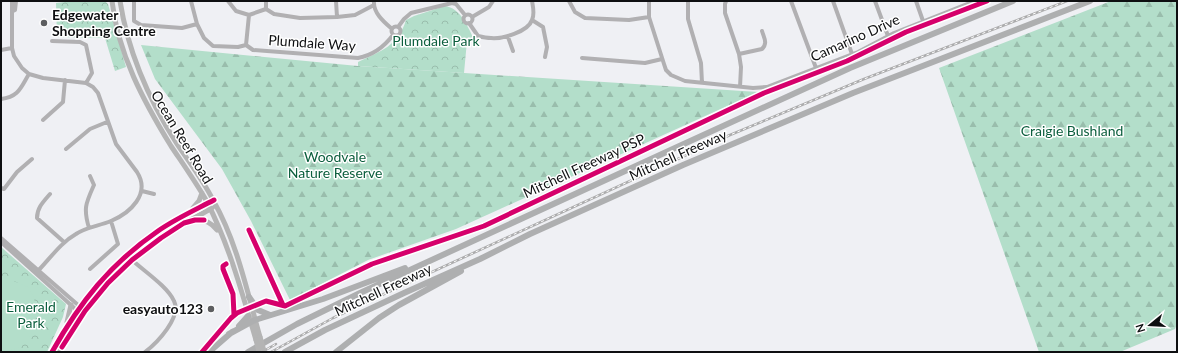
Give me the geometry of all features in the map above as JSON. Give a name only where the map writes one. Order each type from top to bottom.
[{"type":"highway","name":"Mitchell Freeway","points":[[248,352],[297,324],[422,264],[843,72],[1013,1]]},
{"type":"highway","name":"Mitchell Freeway","points":[[285,352],[346,320],[480,259],[530,234],[690,162],[853,93],[1090,1]]},
{"type":"highway","points":[[336,352],[379,318],[399,305],[480,259]]},
{"type":"highway","points":[[229,334],[253,321],[322,299],[403,269],[422,264]]},
{"type":"highway","points":[[249,297],[258,310],[266,315],[271,315]]},
{"type":"highway","points":[[209,352],[248,316]]},
{"type":"main road","points":[[109,1],[113,9]]},
{"type":"main road","name":"Ocean Reef Road","points":[[112,1],[117,27],[134,78],[146,103],[202,193],[210,209],[230,254],[248,316],[253,321]]},
{"type":"main road","name":"Ocean Reef Road","points":[[120,1],[127,34],[138,70],[155,107],[214,200],[228,231],[249,297],[258,339],[264,352]]},
{"type":"main road","points":[[127,34],[124,34],[123,37],[128,61]]},
{"type":"main road","points":[[52,352],[78,309],[103,278],[127,255],[198,204],[202,193]]},
{"type":"main road","points":[[181,216],[214,200]]},
{"type":"main road","points":[[60,351],[84,313],[108,283],[132,260],[184,223],[217,206]]},
{"type":"main road","points":[[184,223],[195,220],[209,222],[223,236]]},
{"type":"main road","points":[[66,327],[71,305]]},
{"type":"main road","name":"Ocean Reef Road","points":[[258,339],[259,352]]},
{"type":"street","points":[[12,1],[12,48],[18,62],[30,74],[43,78],[86,83],[93,87],[98,93],[116,144],[140,176],[142,191],[136,204],[125,214],[111,221],[76,233],[64,242],[37,272]]},
{"type":"street","points":[[13,11],[15,10],[16,1]]},
{"type":"street","points":[[134,1],[134,20],[141,25],[182,28],[197,24]]},
{"type":"street","points":[[191,1],[197,24],[204,38],[213,46],[238,47],[246,45],[249,15]]},
{"type":"street","points":[[228,1],[236,11],[249,15],[266,9]]},
{"type":"street","points":[[266,1],[266,9]]},
{"type":"street","points":[[336,1],[337,17]]},
{"type":"street","points":[[469,23],[472,20],[472,17],[489,7],[493,1]]},
{"type":"street","points":[[392,29],[395,26],[398,27],[411,13],[452,3],[456,4],[465,16],[463,20],[466,23],[469,23],[478,36],[492,38],[508,36],[527,26],[532,20],[532,1]]},
{"type":"street","points":[[569,1],[575,12],[585,18],[628,20],[649,17]]},
{"type":"street","name":"Camarino Drive","points":[[649,1],[649,17],[666,70],[671,75],[685,81],[755,88],[767,87],[852,54],[888,36],[975,1]]},
{"type":"street","points":[[688,1],[688,19],[701,63],[702,83]]},
{"type":"street","points":[[726,1],[725,13],[739,54],[741,67],[740,87]]},
{"type":"street","points":[[791,1],[816,68]]},
{"type":"street","points":[[833,1],[852,54]]},
{"type":"street","points":[[875,1],[888,36]]},
{"type":"street","points":[[916,1],[924,21]]},
{"type":"street","points":[[266,9],[274,14],[300,18],[337,17],[355,15],[374,3],[380,18],[392,29],[391,32],[393,35],[400,33],[398,27]]},
{"type":"street","points":[[465,16],[469,15],[472,17]]},
{"type":"street","points":[[532,20],[543,27],[547,47],[545,57]]},
{"type":"street","points":[[739,54],[762,49],[766,44],[762,31]]},
{"type":"street","name":"Plumdale Way","points":[[246,45],[253,50],[358,58],[368,56],[383,47],[393,35]]},
{"type":"street","points":[[508,36],[513,51]]},
{"type":"street","points":[[52,41],[80,42],[86,45],[92,73],[86,83]]},
{"type":"street","points":[[1,50],[12,48]]},
{"type":"street","points":[[582,58],[645,63],[662,59]]},
{"type":"street","points":[[1,99],[14,96],[30,74]]},
{"type":"street","points":[[43,120],[63,102],[65,80]]},
{"type":"street","points":[[66,149],[90,129],[108,122]]},
{"type":"street","points":[[1,188],[4,189],[17,172],[32,159]]},
{"type":"street","points":[[89,228],[85,207],[94,185],[90,176]]},
{"type":"street","points":[[142,191],[154,194]]},
{"type":"street","points":[[50,194],[37,211],[37,218],[64,242]]},
{"type":"street","points":[[90,270],[118,244],[111,221]]},
{"type":"street","points":[[1,238],[71,305],[84,313]]},
{"type":"street","points":[[1,242],[78,309]]},
{"type":"street","points":[[132,260],[160,284],[175,301],[176,310],[170,325],[154,345],[145,352]]},
{"type":"green space","points":[[74,1],[105,1],[108,4],[126,67],[115,71],[105,38],[57,37],[56,3]]},
{"type":"green space","name":"Craigie Bushland","points":[[1111,1],[1177,1],[1177,324],[1175,329],[1120,352],[1039,352],[939,68]]},
{"type":"green space","name":"Plumdale Park","points":[[445,6],[450,7],[459,14],[473,37],[467,41],[464,73],[358,66],[358,62],[388,47],[403,29],[406,20]]},
{"type":"green space","name":"Woodvale Nature Reserve","points":[[141,45],[358,66],[758,92],[456,229],[368,260],[290,300],[251,221],[222,169],[155,79]]},
{"type":"green space","name":"Emerald Park","points":[[1,247],[66,304],[63,317],[47,352],[1,352]]},
{"type":"green space","points":[[16,282],[28,287],[33,296],[36,307],[36,318],[34,328],[29,338],[22,345],[13,350],[1,351],[1,284]]},
{"type":"railway","points":[[271,352],[333,318],[371,300],[730,135],[864,79],[1067,1]]},
{"type":"railway","points":[[262,352],[276,344]]},
{"type":"cycle path","name":"Mitchell Freeway PSP","points":[[202,352],[237,313],[266,301],[285,306],[372,264],[484,226],[764,93],[847,61],[906,32],[987,1]]},
{"type":"cycle path","points":[[52,352],[85,300],[125,257],[165,227],[214,200]]},
{"type":"cycle path","points":[[62,347],[85,311],[108,283],[132,260],[184,223],[195,220],[204,220]]},
{"type":"cycle path","points":[[249,230],[283,305]]},
{"type":"cycle path","points":[[226,264],[223,266],[223,269],[233,294],[234,315]]},
{"type":"place","name":"Edgewater Shopping Centre","points":[[44,23]]},
{"type":"place","name":"easyauto123","points":[[211,309]]}]
